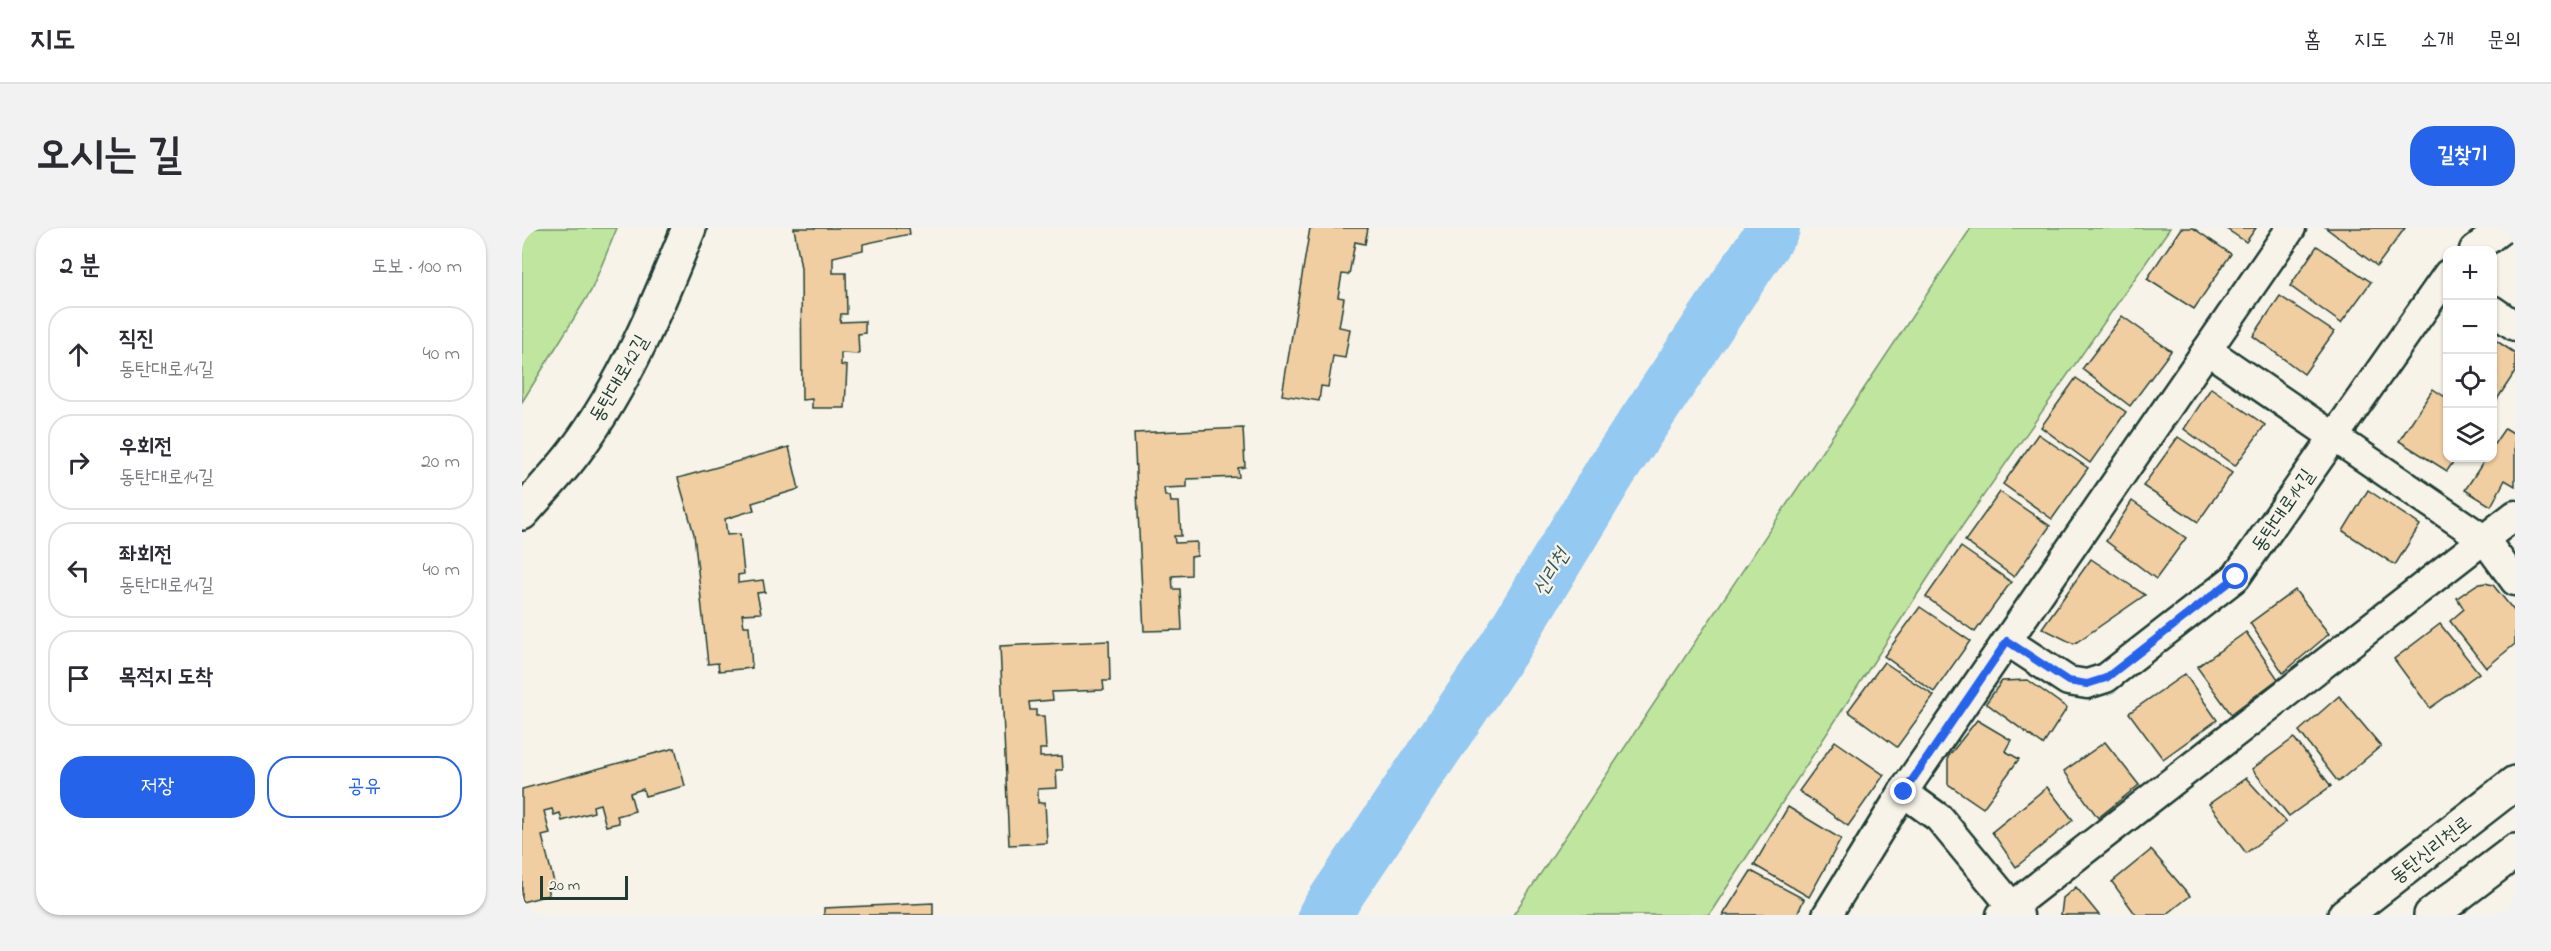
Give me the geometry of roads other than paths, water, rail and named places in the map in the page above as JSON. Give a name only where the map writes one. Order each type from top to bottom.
[{"type":"street","name":"동탄대로12길","points":[[522,513],[576,449],[612,392],[648,324],[689,228]]},
{"type":"street","points":[[1827,915],[1904,792],[2291,228]]},
{"type":"street","points":[[2479,246],[2503,228]]},
{"type":"street","name":"동탄대로14길","points":[[2007,641],[2068,681],[2087,684],[2106,678],[2236,577],[2443,282]]},
{"type":"street","points":[[2497,313],[2515,326]]},
{"type":"street","points":[[2207,350],[2485,540],[2515,581]]},
{"type":"street","points":[[1904,792],[1939,818],[2010,912],[2515,516]]},
{"type":"street","name":"동탄신리천로","points":[[2345,915],[2515,783]]},
{"type":"street","points":[[2432,915],[2515,851]]},
{"type":"waterway","name":"신리천","points":[[1324,915],[1505,646],[1611,471],[1774,228]]}]
